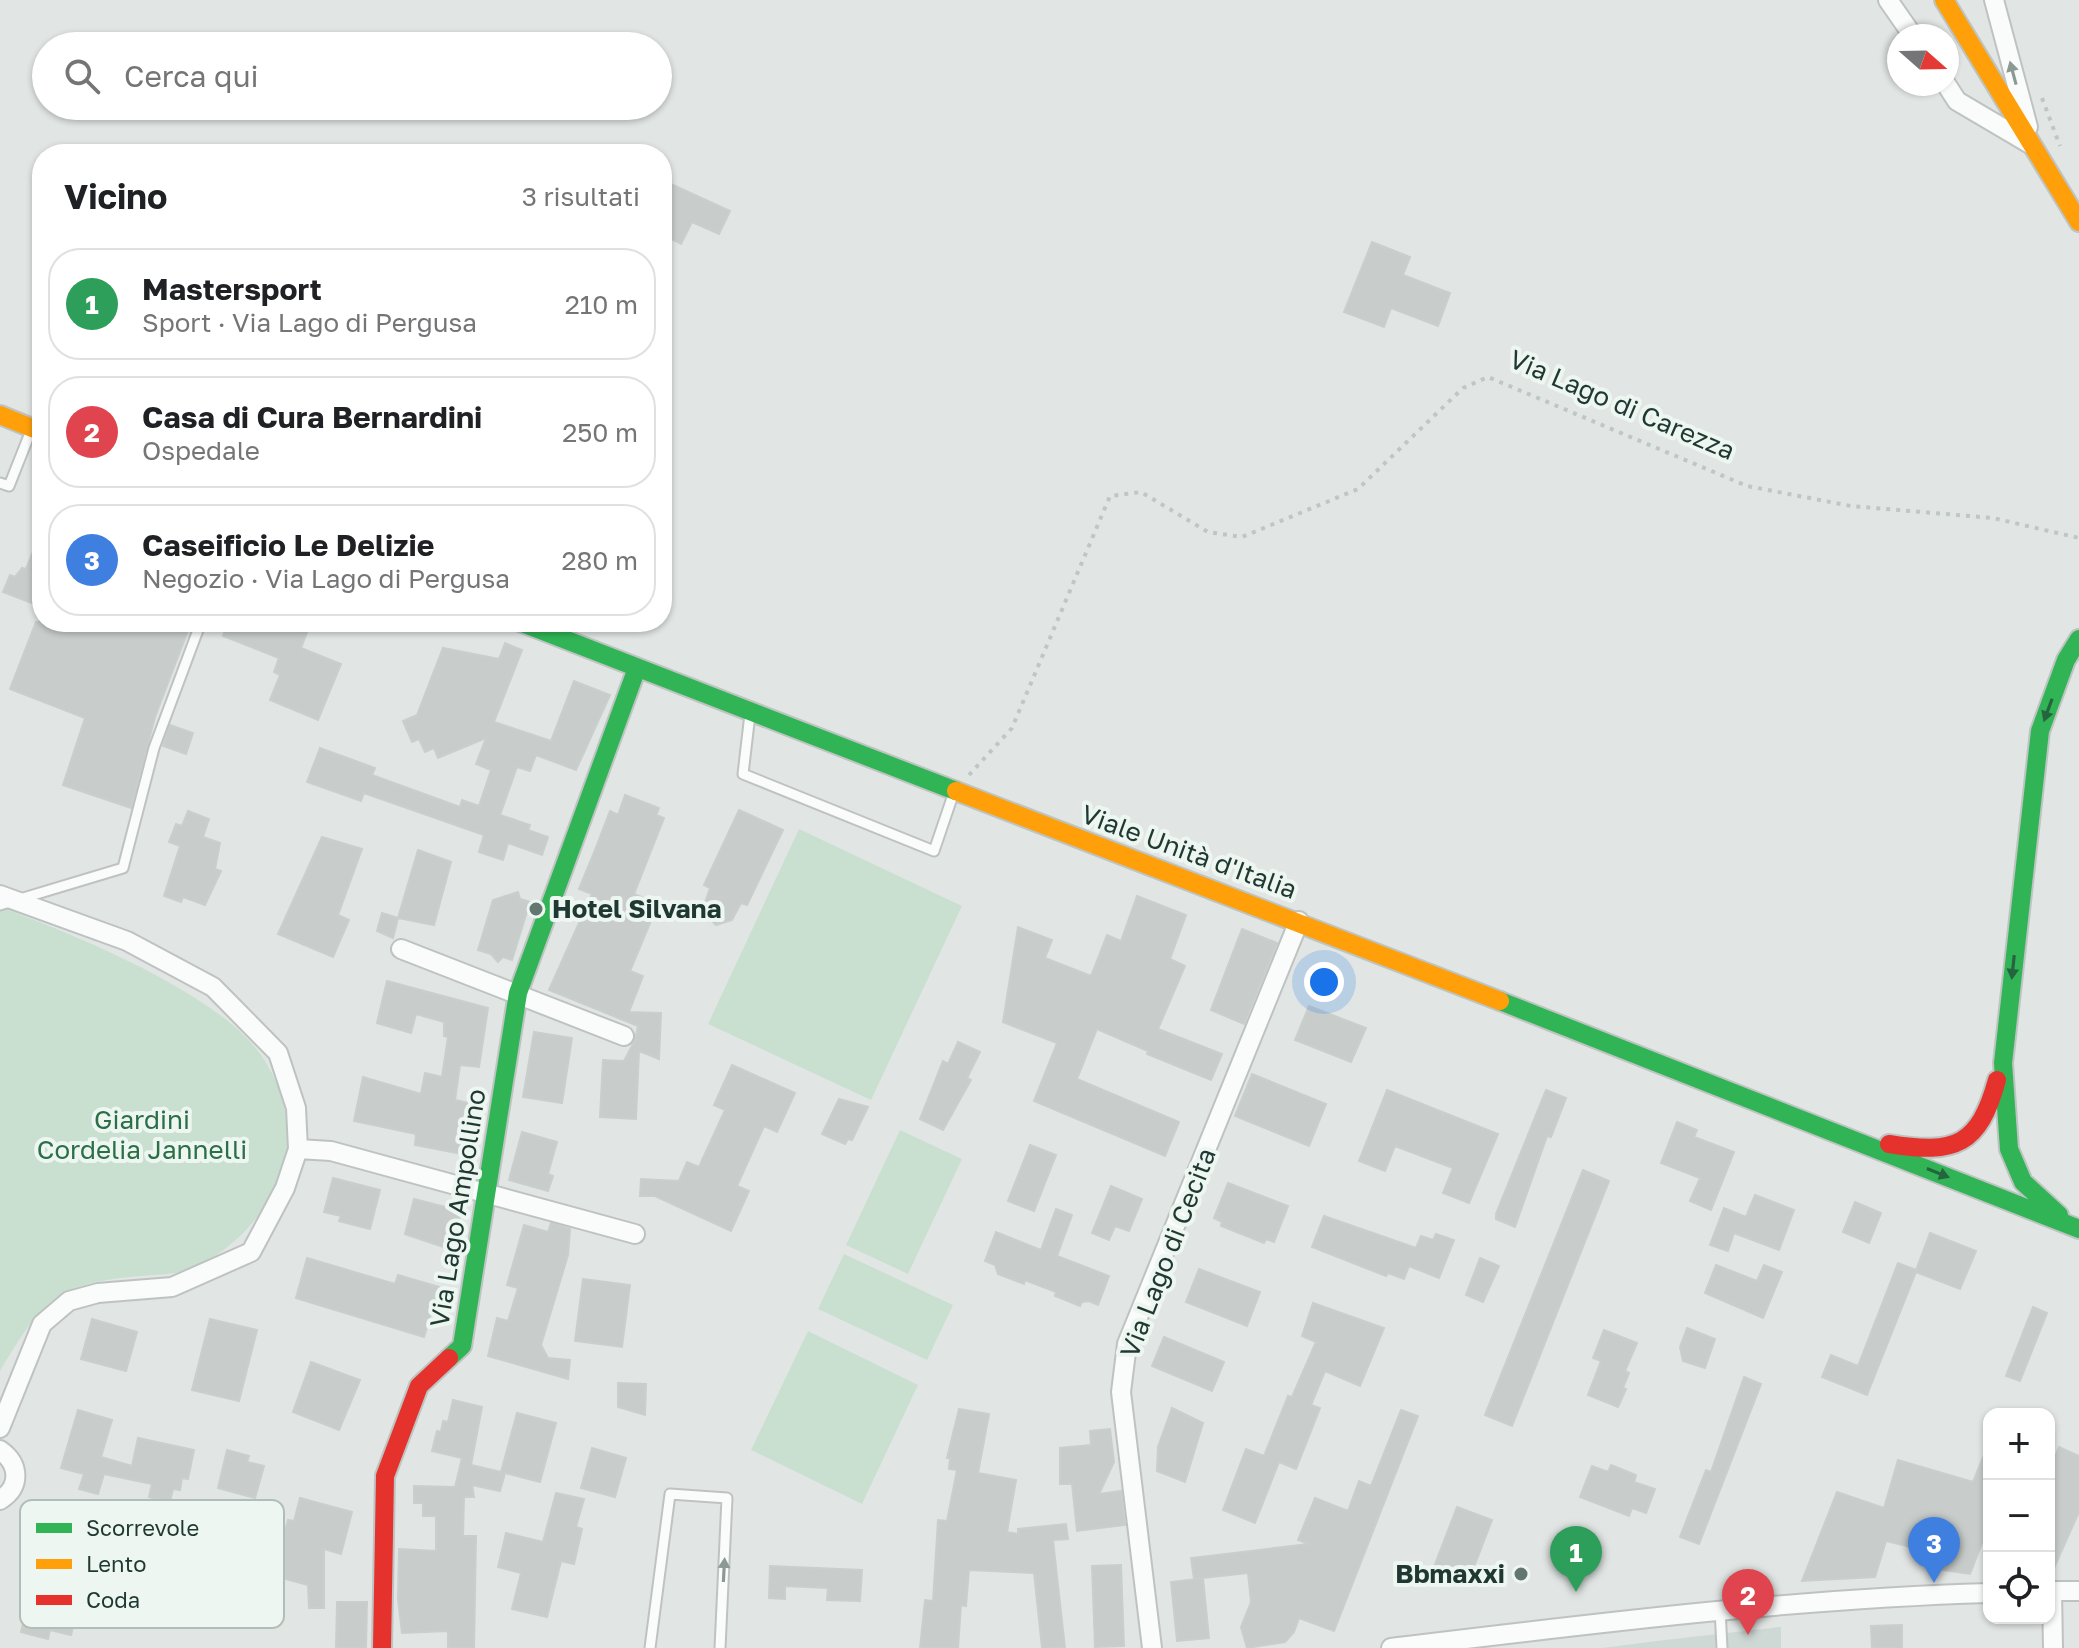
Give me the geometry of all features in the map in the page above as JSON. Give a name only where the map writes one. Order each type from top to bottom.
[{"type":"main road","points":[[1944,0],[2079,222]]},
{"type":"main road","points":[[0,415],[32,428]]},
{"type":"main road","name":"Viale Unità d'Italia","points":[[545,632],[750,714],[1299,921],[1840,1134]]},
{"type":"main road","points":[[2079,639],[2066,660],[2040,731],[2029,805],[2003,1063],[2009,1149],[2023,1182],[2050,1210],[2079,1227]]},
{"type":"main road","name":"Via Lago Ampollino","points":[[382,1648],[385,1476],[419,1386],[462,1346],[518,993],[637,668]]},
{"type":"main road","points":[[1840,1134],[1911,1148],[1967,1140],[1984,1120],[2003,1063]]},
{"type":"main road","points":[[1840,1134],[2079,1227]]},
{"type":"street","points":[[1888,0],[1905,24]]},
{"type":"street","points":[[1994,0],[2033,145]]},
{"type":"street","points":[[1954,96],[1957,101],[2033,145]]},
{"type":"street","points":[[0,1428],[42,1324],[69,1301],[98,1293],[172,1287],[251,1252],[285,1188],[298,1149],[296,1108],[278,1053],[213,987],[127,941],[5,900]]},
{"type":"street","name":"Via Lago di Cecita","points":[[1152,1648],[1121,1392],[1127,1344],[1299,921]]},
{"type":"street","points":[[401,949],[624,1036]]},
{"type":"street","points":[[298,1149],[331,1151],[635,1234]]},
{"type":"street","points":[[0,1450],[9,1457],[16,1474],[11,1492],[0,1500]]},
{"type":"street","points":[[2055,1591],[2079,1591]]},
{"type":"street","points":[[1391,1648],[1498,1642],[1720,1609],[1855,1597],[1983,1593]]},
{"type":"street","points":[[2052,1624],[2053,1648]]},
{"type":"lane","points":[[0,483],[9,486],[32,440]]},
{"type":"lane","points":[[5,900],[123,868],[154,748],[197,632]]},
{"type":"lane","points":[[750,714],[743,774],[934,851],[954,792]]},
{"type":"lane","points":[[650,1648],[670,1494],[727,1498],[720,1648]]},
{"type":"lane","points":[[1720,1609],[1722,1648]]},
{"type":"path","points":[[2037,85],[2064,157]]},
{"type":"path","name":"Via Lago di Carezza","points":[[954,792],[1012,728],[1110,496],[1141,492],[1208,532],[1242,537],[1358,489],[1463,388],[1488,377],[1747,486],[1851,506],[1993,518],[2079,538]]},
{"type":"shaded area","points":[[1781,1627],[1781,1648],[1602,1648],[1665,1640]]},
{"type":"green space","points":[[799,829],[962,906],[871,1100],[708,1024]]},
{"type":"green space","name":"Giardini Cordelia Jannelli","points":[[0,907],[139,966],[209,1007],[237,1029],[258,1051],[275,1080],[285,1112],[287,1145],[285,1161],[274,1191],[258,1217],[226,1249],[186,1271],[112,1279],[70,1290],[54,1300],[28,1327],[0,1371]]},
{"type":"green space","points":[[900,1130],[962,1159],[908,1274],[846,1245]]},
{"type":"green space","points":[[844,1254],[953,1305],[927,1360],[818,1309]]},
{"type":"green space","points":[[808,1331],[918,1385],[862,1504],[751,1450]]},
{"type":"building","points":[[672,185],[730,211],[719,234],[692,222],[681,244],[672,239]]},
{"type":"building","points":[[1372,242],[1410,257],[1403,275],[1450,293],[1438,326],[1391,308],[1384,327],[1344,312]]},
{"type":"building","points":[[32,554],[32,603],[3,592],[10,575],[15,577],[22,568],[26,569]]},
{"type":"building","points":[[32,632],[187,632],[155,717],[131,808],[63,785],[85,718],[10,689]]},
{"type":"building","points":[[224,632],[307,632],[301,648],[341,664],[318,720],[270,700],[280,675],[274,672],[279,658],[223,636]]},
{"type":"building","points":[[505,643],[522,650],[494,722],[551,741],[574,681],[610,695],[576,770],[536,755],[530,771],[517,767],[500,815],[530,825],[528,830],[548,837],[542,855],[508,843],[503,860],[479,852],[484,835],[364,793],[361,801],[307,782],[320,748],[375,768],[372,775],[460,807],[462,800],[479,806],[491,770],[476,764],[486,738],[438,758],[434,748],[425,752],[419,739],[412,742],[403,721],[417,715],[443,648],[499,659]]},
{"type":"building","points":[[170,725],[193,733],[186,754],[163,746]]},
{"type":"building","points":[[625,795],[659,808],[656,815],[664,818],[634,894],[658,904],[630,971],[643,976],[629,1012],[661,1013],[659,1059],[639,1051],[636,1119],[600,1117],[603,1060],[624,1061],[635,1040],[638,1026],[549,990],[592,894],[579,889],[610,811],[618,815]]},
{"type":"building","points":[[739,810],[783,830],[747,905],[741,903],[732,920],[716,925],[702,911],[710,888],[704,885]]},
{"type":"building","points":[[188,811],[209,819],[203,837],[220,843],[215,869],[221,871],[205,905],[183,897],[181,902],[164,896],[180,846],[169,842],[176,824],[182,826]]},
{"type":"building","points":[[322,837],[362,849],[338,915],[349,920],[333,957],[278,934]]},
{"type":"building","points":[[418,850],[451,862],[434,925],[398,918]]},
{"type":"building","points":[[518,892],[520,899],[530,902],[512,960],[503,957],[498,962],[491,954],[478,950],[493,900]]},
{"type":"building","points":[[1137,896],[1186,915],[1170,959],[1185,966],[1158,1029],[1222,1054],[1211,1080],[1147,1054],[1148,1051],[1097,1029],[1077,1079],[1179,1122],[1165,1156],[1034,1101],[1057,1043],[1003,1022],[1018,927],[1052,940],[1045,958],[1091,976],[1107,935],[1121,941]]},
{"type":"building","points":[[382,913],[398,918],[393,938],[377,931]]},
{"type":"building","points":[[1242,929],[1277,943],[1244,1024],[1211,1010]]},
{"type":"building","points":[[387,981],[488,1008],[479,1067],[460,1065],[455,1100],[473,1104],[462,1154],[415,1145],[416,1134],[354,1121],[363,1077],[421,1094],[425,1073],[442,1077],[448,1037],[444,1036],[444,1022],[416,1014],[411,1033],[377,1023]]},
{"type":"building","points":[[1309,1006],[1366,1028],[1351,1062],[1295,1040]]},
{"type":"building","points":[[534,1032],[572,1038],[562,1103],[523,1097]]},
{"type":"building","points":[[958,1042],[980,1052],[967,1078],[971,1080],[943,1130],[920,1119],[943,1061],[948,1064]]},
{"type":"building","points":[[732,1065],[795,1093],[777,1132],[764,1126],[737,1186],[749,1191],[731,1231],[655,1196],[640,1196],[641,1179],[679,1181],[687,1162],[699,1167],[725,1110],[714,1105]]},
{"type":"building","points":[[1252,1074],[1326,1104],[1309,1146],[1235,1116]]},
{"type":"building","points":[[1387,1090],[1498,1134],[1469,1203],[1443,1193],[1453,1168],[1395,1146],[1385,1171],[1359,1161]]},
{"type":"building","points":[[1546,1090],[1566,1098],[1551,1137],[1547,1136],[1515,1227],[1496,1219],[1496,1214]]},
{"type":"building","points":[[839,1099],[868,1107],[852,1140],[848,1139],[845,1144],[822,1134]]},
{"type":"building","points":[[1677,1122],[1697,1130],[1694,1137],[1734,1152],[1711,1210],[1690,1201],[1700,1178],[1661,1163]]},
{"type":"building","points":[[522,1132],[557,1142],[548,1174],[553,1176],[548,1191],[509,1180]]},
{"type":"building","points":[[1030,1145],[1056,1155],[1034,1211],[1008,1201]]},
{"type":"building","points":[[1583,1170],[1609,1181],[1512,1426],[1485,1415]]},
{"type":"building","points":[[333,1178],[380,1190],[370,1229],[339,1221],[341,1216],[324,1212]]},
{"type":"building","points":[[1228,1183],[1288,1206],[1274,1242],[1266,1239],[1264,1243],[1221,1226],[1222,1222],[1214,1218]]},
{"type":"building","points":[[1111,1186],[1142,1199],[1129,1231],[1115,1226],[1109,1240],[1092,1233]]},
{"type":"building","points":[[1755,1195],[1794,1210],[1779,1250],[1734,1233],[1728,1251],[1710,1245],[1724,1208],[1746,1217]]},
{"type":"building","points":[[414,1199],[461,1211],[452,1250],[405,1234]]},
{"type":"building","points":[[1855,1202],[1881,1213],[1869,1243],[1843,1232]]},
{"type":"building","points":[[1056,1209],[1072,1215],[1057,1256],[1109,1276],[1098,1305],[1089,1301],[1082,1302],[1080,1306],[1055,1296],[1056,1292],[998,1274],[995,1265],[985,1261],[996,1232],[1041,1250]]},
{"type":"building","points":[[1324,1216],[1416,1248],[1421,1236],[1433,1240],[1436,1234],[1454,1240],[1439,1278],[1409,1266],[1404,1279],[1388,1273],[1386,1276],[1312,1247]]},
{"type":"building","points":[[551,1223],[570,1229],[568,1255],[541,1345],[548,1358],[570,1360],[568,1379],[488,1356],[497,1318],[508,1321],[518,1288],[507,1285],[524,1225],[548,1232]]},
{"type":"building","points":[[1930,1233],[1976,1251],[1960,1289],[1916,1272],[1867,1395],[1822,1377],[1831,1355],[1858,1366],[1898,1263],[1916,1270]]},
{"type":"building","points":[[307,1258],[395,1284],[398,1275],[439,1287],[424,1337],[296,1298]]},
{"type":"building","points":[[1480,1258],[1499,1266],[1483,1302],[1466,1295]]},
{"type":"building","points":[[1716,1265],[1757,1281],[1764,1265],[1782,1272],[1763,1318],[1705,1293]]},
{"type":"building","points":[[1199,1269],[1260,1292],[1247,1326],[1186,1302]]},
{"type":"building","points":[[583,1279],[630,1285],[622,1347],[575,1341]]},
{"type":"building","points":[[1313,1303],[1384,1328],[1360,1386],[1325,1371],[1311,1405],[1320,1408],[1296,1469],[1279,1462],[1255,1523],[1223,1510],[1246,1449],[1264,1456],[1288,1396],[1292,1397],[1316,1342],[1302,1336]]},
{"type":"building","points":[[2033,1307],[2047,1313],[2020,1381],[2006,1376]]},
{"type":"building","points":[[92,1319],[137,1332],[126,1371],[81,1359]]},
{"type":"building","points":[[210,1319],[257,1330],[239,1401],[192,1390]]},
{"type":"building","points":[[1687,1328],[1715,1339],[1705,1368],[1683,1361],[1680,1347]]},
{"type":"building","points":[[1604,1330],[1637,1343],[1625,1371],[1629,1373],[1623,1388],[1626,1389],[1618,1407],[1588,1395],[1601,1361],[1593,1358]]},
{"type":"building","points":[[1164,1337],[1224,1362],[1212,1391],[1152,1366]]},
{"type":"building","points":[[311,1362],[360,1380],[339,1430],[293,1412]]},
{"type":"building","points":[[1744,1377],[1761,1384],[1699,1544],[1680,1537],[1706,1470],[1711,1472]]},
{"type":"building","points":[[618,1383],[646,1384],[645,1415],[618,1407]]},
{"type":"building","points":[[453,1400],[482,1407],[471,1465],[501,1472],[517,1413],[556,1423],[540,1482],[505,1473],[500,1491],[472,1485],[474,1497],[464,1497],[463,1536],[476,1536],[474,1648],[448,1648],[448,1631],[402,1633],[398,1599],[399,1549],[436,1551],[436,1516],[423,1516],[423,1503],[414,1503],[414,1486],[455,1487],[462,1458],[432,1451],[437,1431],[441,1432],[443,1421],[448,1422]]},
{"type":"building","points":[[1172,1408],[1203,1423],[1185,1482],[1157,1471],[1158,1447]]},
{"type":"building","points":[[959,1409],[989,1414],[978,1473],[1016,1480],[1007,1532],[1018,1534],[1018,1529],[1066,1524],[1068,1539],[1053,1540],[1065,1648],[1042,1648],[1034,1573],[969,1570],[966,1606],[961,1605],[958,1648],[920,1648],[925,1600],[933,1601],[938,1520],[947,1521],[957,1470],[949,1469],[950,1458],[947,1458]]},
{"type":"building","points":[[78,1410],[112,1420],[101,1457],[132,1466],[138,1438],[194,1450],[188,1479],[182,1478],[180,1490],[173,1489],[170,1500],[149,1497],[152,1484],[104,1474],[98,1494],[79,1489],[84,1474],[61,1468]]},
{"type":"building","points":[[1401,1410],[1418,1416],[1334,1631],[1299,1618],[1294,1632],[1285,1642],[1247,1648],[1241,1627],[1251,1602],[1248,1573],[1194,1579],[1191,1558],[1309,1544],[1298,1540],[1315,1498],[1348,1511],[1359,1481],[1371,1486]]},
{"type":"building","points":[[1110,1429],[1114,1462],[1099,1494],[1121,1491],[1125,1525],[1077,1531],[1072,1484],[1060,1484],[1060,1448],[1091,1445],[1090,1431]]},
{"type":"building","points":[[2059,1447],[2079,1456],[2079,1512],[2055,1566],[2055,1480],[2055,1457]]},
{"type":"building","points":[[592,1448],[626,1458],[615,1497],[581,1488]]},
{"type":"building","points":[[227,1450],[249,1456],[247,1462],[264,1466],[255,1498],[218,1488]]},
{"type":"building","points":[[1983,1458],[1983,1540],[1970,1574],[1930,1568],[1936,1553],[1886,1541],[1875,1577],[1802,1581],[1837,1492],[1884,1508],[1898,1460],[1973,1482]]},
{"type":"building","points":[[1611,1465],[1636,1475],[1634,1482],[1655,1489],[1646,1513],[1632,1508],[1629,1516],[1580,1497],[1592,1466],[1608,1472]]},
{"type":"building","points":[[556,1493],[584,1499],[576,1527],[582,1529],[574,1564],[561,1561],[547,1617],[512,1609],[521,1573],[498,1567],[506,1533],[543,1542]]},
{"type":"building","points":[[300,1498],[352,1512],[341,1554],[324,1549],[324,1608],[309,1608],[308,1585],[284,1579],[284,1535],[288,1520],[294,1521]]},
{"type":"building","points":[[1457,1507],[1492,1520],[1469,1580],[1434,1567]]},
{"type":"building","points":[[1121,1565],[1124,1646],[1095,1647],[1092,1566]]},
{"type":"building","points":[[770,1566],[862,1570],[860,1601],[827,1600],[828,1588],[785,1586],[785,1599],[769,1598]]},
{"type":"building","points":[[1203,1578],[1209,1638],[1177,1641],[1171,1582]]},
{"type":"building","points":[[337,1602],[367,1602],[366,1648],[336,1648]]},
{"type":"building","points":[[1902,1625],[1902,1648],[1872,1648],[1871,1626]]},
{"type":"building","points":[[22,1628],[73,1628],[71,1635],[50,1630],[48,1639],[21,1632]]},
{"type":"traffic: fast","points":[[546,632],[956,791]]},
{"type":"traffic: fast","points":[[2059,1215],[2023,1182],[2009,1149],[2003,1063],[2040,731],[2066,660],[2079,639]]},
{"type":"traffic: fast","points":[[449,1358],[462,1346],[518,993],[637,668]]},
{"type":"traffic: fast","points":[[1500,1001],[2079,1229]]},
{"type":"traffic: slow","points":[[1944,0],[2079,222]]},
{"type":"traffic: slow","points":[[0,415],[32,428]]},
{"type":"traffic: slow","points":[[956,791],[1500,1001]]},
{"type":"traffic: jam","points":[[1889,1144],[1932,1148],[1961,1140],[1973,1132],[1982,1119],[1997,1080]]},
{"type":"traffic: jam","points":[[382,1648],[385,1476],[419,1386],[449,1358]]},
{"type":"place","name":"Hotel Silvana","points":[[536,909]]},
{"type":"place","name":"Bbmaxxi","points":[[1521,1574]]},
{"type":"place","name":"Caseificio Le Delizie","points":[[1934,1583]]},
{"type":"place","name":"Mastersport","points":[[1576,1592]]},
{"type":"place","name":"Casa di Cura Bernardini","points":[[1748,1635]]}]
